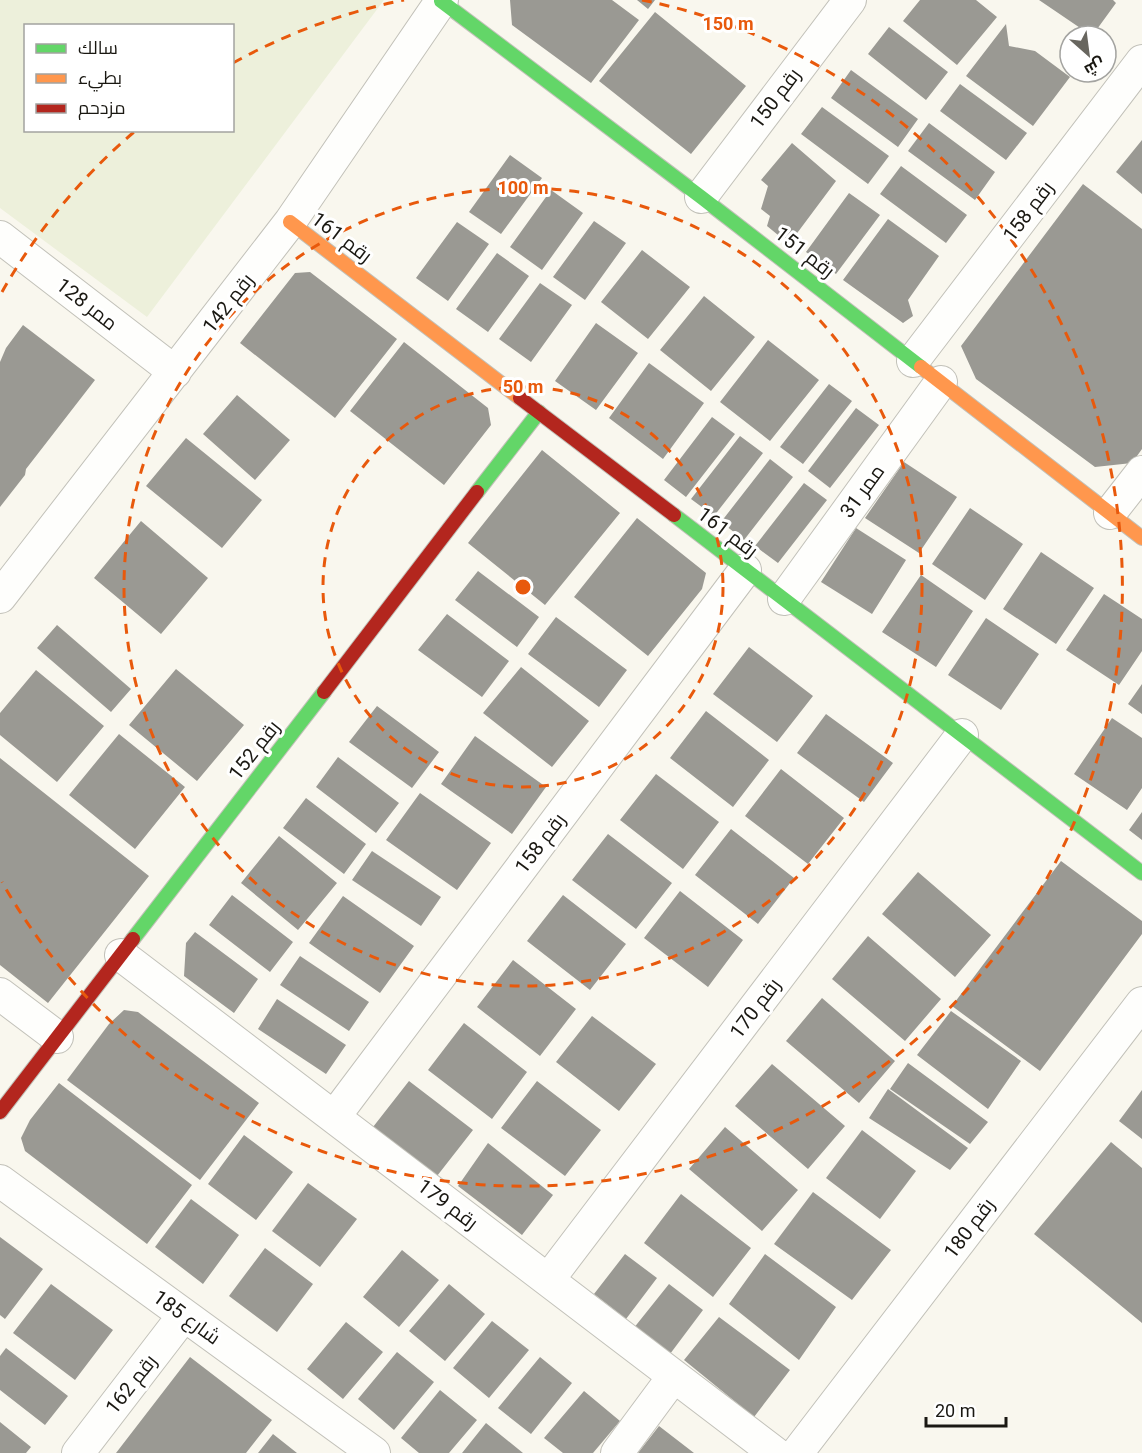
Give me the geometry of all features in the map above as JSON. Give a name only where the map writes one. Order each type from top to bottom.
[{"type":"street","name":"رقم 151","points":[[442,0],[701,196],[1142,538]]},
{"type":"street","name":"رقم 142","points":[[0,597],[290,222],[442,0]]},
{"type":"street","name":"رقم 150","points":[[701,196],[850,0]]},
{"type":"street","name":"رقم 158","points":[[913,361],[1142,61]]},
{"type":"street","name":"رقم 161","points":[[290,222],[1142,873]]},
{"type":"street","name":"ممر 128","points":[[0,237],[175,372]]},
{"type":"street","name":"ممر 31","points":[[784,599],[941,382]]},
{"type":"street","name":"رقم 152","points":[[0,1112],[539,412]]},
{"type":"street","points":[[1110,513],[1142,472]]},
{"type":"street","name":"رقم 158","points":[[334,1117],[745,570]]},
{"type":"street","name":"رقم 170","points":[[548,1280],[962,735]]},
{"type":"street","name":"رقم 179","points":[[121,955],[775,1453]]},
{"type":"street","points":[[0,994],[57,1037]]},
{"type":"street","name":"رقم 180","points":[[797,1453],[1142,1003]]},
{"type":"street","name":"شارع 185","points":[[0,1181],[374,1453]]},
{"type":"street","name":"رقم 162","points":[[78,1453],[184,1315]]},
{"type":"street","points":[[617,1453],[674,1376]]},
{"type":"green space","points":[[0,0],[384,0],[147,317],[0,208]]},
{"type":"building","points":[[510,0],[612,0],[639,20],[591,83],[512,25]]},
{"type":"building","points":[[637,0],[655,0],[648,9]]},
{"type":"building","points":[[920,0],[976,0],[997,17],[957,65],[903,21]]},
{"type":"building","points":[[1039,0],[1113,0],[1116,3],[1101,24],[1074,24]]},
{"type":"building","points":[[655,12],[746,86],[691,154],[599,81]]},
{"type":"building","points":[[1006,24],[1009,46],[1035,51],[1058,68],[1058,84],[1065,84],[1033,126],[966,76]]},
{"type":"building","points":[[889,27],[948,72],[926,100],[868,54]]},
{"type":"building","points":[[851,70],[918,119],[898,147],[831,98]]},
{"type":"building","points":[[960,84],[1027,133],[1006,160],[940,111]]},
{"type":"building","points":[[822,107],[889,156],[868,184],[801,134]]},
{"type":"building","points":[[929,123],[995,172],[975,200],[908,151]]},
{"type":"building","points":[[1142,140],[1142,194],[1116,172]]},
{"type":"building","points":[[792,143],[836,181],[789,244],[767,226],[770,216],[761,209],[768,186],[761,180]]},
{"type":"building","points":[[510,155],[542,178],[501,234],[469,212]]},
{"type":"building","points":[[901,166],[967,215],[946,243],[880,194]]},
{"type":"building","points":[[1083,184],[1142,229],[1142,449],[1132,463],[1095,467],[976,379],[961,346]]},
{"type":"building","points":[[551,190],[583,213],[542,270],[510,247]]},
{"type":"building","points":[[849,193],[880,215],[836,274],[806,252]]},
{"type":"building","points":[[888,219],[939,256],[908,300],[913,316],[903,323],[843,280]]},
{"type":"building","points":[[594,221],[626,243],[585,300],[553,277]]},
{"type":"building","points":[[457,222],[489,244],[448,301],[416,278]]},
{"type":"building","points":[[642,250],[690,287],[648,339],[601,302]]},
{"type":"building","points":[[497,253],[529,276],[488,332],[456,309]]},
{"type":"building","points":[[310,272],[397,339],[335,418],[240,343],[295,273]]},
{"type":"building","points":[[540,283],[572,305],[531,362],[499,339]]},
{"type":"building","points":[[704,296],[755,337],[711,391],[660,350]]},
{"type":"building","points":[[596,323],[638,353],[596,410],[555,381]]},
{"type":"building","points":[[23,325],[95,380],[26,469],[25,475],[0,507],[0,362],[6,348]]},
{"type":"building","points":[[768,340],[819,380],[770,441],[720,402]]},
{"type":"building","points":[[404,342],[488,408],[491,425],[444,485],[350,411]]},
{"type":"building","points":[[649,363],[704,403],[663,459],[609,418]]},
{"type":"building","points":[[829,384],[852,401],[803,464],[780,447]]},
{"type":"building","points":[[237,395],[290,440],[255,480],[203,434]]},
{"type":"building","points":[[856,408],[879,425],[830,488],[808,471]]},
{"type":"building","points":[[712,417],[735,434],[686,497],[664,480]]},
{"type":"building","points":[[740,436],[763,453],[714,516],[691,499]]},
{"type":"building","points":[[186,438],[262,500],[222,548],[146,486]]},
{"type":"building","points":[[542,450],[620,513],[545,605],[468,543]]},
{"type":"building","points":[[770,459],[793,477],[744,540],[721,522]]},
{"type":"building","points":[[904,462],[957,497],[919,553],[865,518]]},
{"type":"building","points":[[804,483],[827,500],[778,563],[755,546]]},
{"type":"building","points":[[970,508],[1023,544],[985,600],[932,564]]},
{"type":"building","points":[[637,518],[706,573],[702,589],[648,656],[574,597]]},
{"type":"building","points":[[141,521],[208,578],[161,634],[94,578]]},
{"type":"building","points":[[856,528],[906,560],[872,614],[821,582]]},
{"type":"building","points":[[1041,552],[1094,588],[1056,644],[1003,609]]},
{"type":"building","points":[[478,571],[539,617],[517,647],[455,600]]},
{"type":"building","points":[[921,575],[973,611],[936,667],[882,632]]},
{"type":"building","points":[[1104,594],[1142,619],[1142,651],[1119,685],[1066,650]]},
{"type":"building","points":[[447,614],[509,661],[482,697],[418,650]]},
{"type":"building","points":[[556,617],[627,670],[599,707],[528,654]]},
{"type":"building","points":[[986,618],[1039,654],[1001,710],[948,675]]},
{"type":"building","points":[[57,625],[131,689],[111,712],[37,648]]},
{"type":"building","points":[[749,647],[813,696],[777,742],[713,694]]},
{"type":"building","points":[[521,667],[589,721],[552,767],[483,713]]},
{"type":"building","points":[[176,669],[244,725],[197,781],[129,725]]},
{"type":"building","points":[[36,670],[104,726],[57,782],[0,735],[0,713]]},
{"type":"building","points":[[1142,684],[1142,714],[1128,704]]},
{"type":"building","points":[[377,706],[439,752],[412,788],[349,742]]},
{"type":"building","points":[[706,711],[769,760],[733,807],[670,758]]},
{"type":"building","points":[[826,714],[893,763],[864,802],[797,753]]},
{"type":"building","points":[[1112,718],[1142,738],[1142,788],[1127,810],[1074,774]]},
{"type":"building","points":[[119,734],[185,787],[135,849],[69,795]]},
{"type":"building","points":[[475,736],[546,787],[512,834],[441,784]]},
{"type":"building","points":[[338,757],[399,803],[376,833],[316,787]]},
{"type":"building","points":[[0,758],[149,876],[48,1003],[0,965]]},
{"type":"building","points":[[781,769],[844,818],[808,864],[745,816]]},
{"type":"building","points":[[656,774],[719,822],[683,869],[620,820]]},
{"type":"building","points":[[420,793],[491,843],[457,890],[386,840]]},
{"type":"building","points":[[306,798],[366,844],[344,874],[283,828]]},
{"type":"building","points":[[1142,812],[1142,840],[1129,830]]},
{"type":"building","points":[[731,829],[794,878],[758,924],[695,875]]},
{"type":"building","points":[[608,834],[672,883],[636,929],[572,880]]},
{"type":"building","points":[[279,836],[337,883],[298,930],[241,883]]},
{"type":"building","points":[[372,851],[441,897],[421,926],[352,880]]},
{"type":"building","points":[[1061,861],[1142,921],[1142,934],[1040,1071],[952,1006]]},
{"type":"building","points":[[918,872],[991,935],[955,977],[882,914]]},
{"type":"building","points":[[680,891],[743,940],[708,987],[644,938]]},
{"type":"building","points":[[232,895],[293,942],[270,972],[209,925]]},
{"type":"building","points":[[563,895],[626,944],[590,990],[527,941]]},
{"type":"building","points":[[343,896],[414,946],[380,993],[309,943]]},
{"type":"building","points":[[195,932],[258,979],[234,1013],[184,976],[186,943]]},
{"type":"building","points":[[868,936],[941,999],[905,1041],[832,979]]},
{"type":"building","points":[[300,956],[369,1002],[349,1031],[280,985]]},
{"type":"building","points":[[513,960],[576,1009],[540,1056],[477,1007]]},
{"type":"building","points":[[822,998],[895,1061],[859,1103],[786,1041]]},
{"type":"building","points":[[277,999],[346,1045],[326,1074],[258,1029]]},
{"type":"building","points":[[124,1010],[138,1012],[259,1103],[200,1180],[67,1080],[109,1024]]},
{"type":"building","points":[[951,1011],[1021,1061],[988,1109],[917,1055]]},
{"type":"building","points":[[592,1016],[656,1064],[619,1111],[556,1062]]},
{"type":"building","points":[[464,1023],[527,1072],[492,1119],[428,1070]]},
{"type":"building","points":[[908,1063],[988,1122],[970,1144],[890,1089]]},
{"type":"building","points":[[772,1064],[845,1126],[808,1169],[735,1106]]},
{"type":"building","points":[[409,1081],[473,1130],[437,1176],[373,1127]]},
{"type":"building","points":[[537,1081],[601,1130],[565,1176],[501,1128]]},
{"type":"building","points":[[59,1083],[192,1185],[147,1244],[25,1151],[21,1138],[30,1120]]},
{"type":"building","points":[[888,1089],[968,1148],[950,1170],[869,1118]]},
{"type":"building","points":[[1142,1090],[1142,1139],[1119,1121]]},
{"type":"building","points":[[725,1127],[798,1190],[762,1231],[689,1169]]},
{"type":"building","points":[[862,1130],[916,1171],[880,1219],[826,1178]]},
{"type":"building","points":[[244,1135],[293,1172],[256,1220],[208,1184]]},
{"type":"building","points":[[1111,1142],[1142,1168],[1142,1323],[1034,1234]]},
{"type":"building","points":[[488,1143],[553,1195],[522,1235],[458,1186]]},
{"type":"building","points":[[308,1183],[357,1219],[320,1267],[272,1231]]},
{"type":"building","points":[[813,1192],[891,1250],[852,1300],[774,1244]]},
{"type":"building","points":[[681,1194],[751,1248],[713,1297],[644,1243]]},
{"type":"building","points":[[191,1199],[239,1235],[203,1284],[155,1247]]},
{"type":"building","points":[[0,1237],[43,1269],[5,1319],[0,1315]]},
{"type":"building","points":[[265,1248],[313,1284],[277,1332],[229,1296]]},
{"type":"building","points":[[402,1250],[439,1280],[399,1327],[363,1297]]},
{"type":"building","points":[[625,1254],[657,1278],[626,1319],[594,1294]]},
{"type":"building","points":[[765,1254],[836,1307],[799,1360],[729,1304]]},
{"type":"building","points":[[51,1284],[113,1330],[75,1380],[13,1333]]},
{"type":"building","points":[[449,1284],[485,1314],[445,1361],[409,1331]]},
{"type":"building","points":[[669,1284],[703,1310],[667,1358],[633,1329]]},
{"type":"building","points":[[719,1317],[790,1370],[754,1417],[684,1360]]},
{"type":"building","points":[[492,1321],[529,1350],[489,1398],[453,1368]]},
{"type":"building","points":[[346,1322],[383,1352],[343,1399],[307,1369]]},
{"type":"building","points":[[6,1348],[68,1396],[45,1425],[0,1390],[0,1356]]},
{"type":"building","points":[[397,1352],[434,1382],[394,1430],[358,1399]]},
{"type":"building","points":[[190,1357],[272,1420],[246,1453],[116,1453]]},
{"type":"building","points":[[540,1357],[572,1383],[531,1434],[498,1408]]},
{"type":"building","points":[[440,1390],[477,1420],[449,1453],[419,1453],[401,1438]]},
{"type":"building","points":[[584,1391],[620,1421],[593,1453],[563,1453],[544,1438]]},
{"type":"building","points":[[0,1422],[31,1447],[26,1453],[0,1453]]},
{"type":"building","points":[[486,1423],[523,1453],[462,1453]]},
{"type":"building","points":[[659,1426],[694,1453],[638,1453]]},
{"type":"building","points":[[273,1434],[297,1453],[258,1453]]},
{"type":"traffic: fast","points":[[441,1],[921,367]]},
{"type":"traffic: fast","points":[[477,492],[539,412]]},
{"type":"traffic: fast","points":[[674,515],[1142,873]]},
{"type":"traffic: fast","points":[[133,939],[324,692]]},
{"type":"traffic: slow","points":[[290,222],[520,398]]},
{"type":"traffic: slow","points":[[921,367],[1142,538]]},
{"type":"traffic: jam","points":[[520,398],[674,515]]},
{"type":"traffic: jam","points":[[324,692],[477,492]]},
{"type":"traffic: jam","points":[[0,1112],[133,939]]}]
